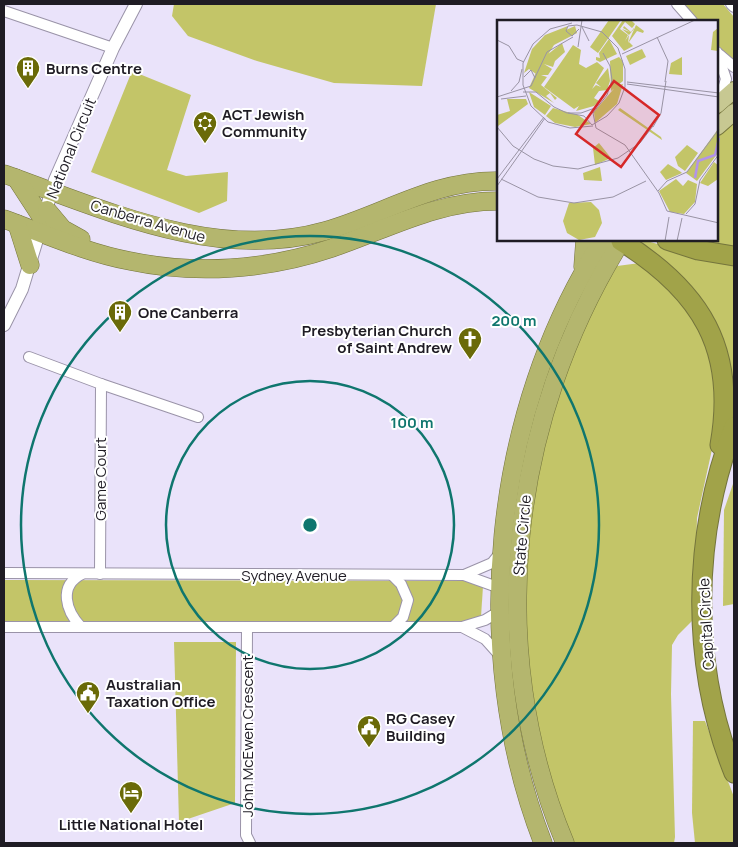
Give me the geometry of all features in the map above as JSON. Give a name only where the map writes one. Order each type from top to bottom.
[{"type":"highway","name":"Canberra Avenue","points":[[10,176],[190,235],[225,241],[260,242],[290,239],[329,230],[428,191],[448,186],[497,181]]},
{"type":"highway","points":[[10,176],[44,221],[102,253],[130,261],[175,268],[223,268],[261,265],[329,249],[437,208],[470,202],[497,201]]},
{"type":"highway","points":[[30,266],[10,221],[44,221],[84,240],[102,253]]},
{"type":"highway","points":[[582,275],[585,241]]},
{"type":"highway","name":"State Circle","points":[[544,843],[518,764],[502,659],[500,588],[506,506],[531,428],[547,352],[564,308],[582,275],[616,241]]},
{"type":"highway","name":"State Circle","points":[[565,843],[548,801],[533,746],[520,663],[517,598],[521,529],[527,487],[531,428],[617,241]]},
{"type":"highway","points":[[619,241],[658,265],[676,282],[695,305],[710,332],[720,362],[725,388],[719,473]]},
{"type":"highway","points":[[670,241],[698,250],[734,256]]},
{"type":"highway","points":[[547,352],[564,357]]},
{"type":"highway","points":[[719,473],[734,427]]},
{"type":"highway","name":"Capital Circle","points":[[719,473],[708,526],[702,587],[704,647],[718,722],[734,772]]},
{"type":"highway","name":"Sydney Avenue","points":[[500,588],[517,598]]},
{"type":"highway","points":[[500,611],[517,598]]},
{"type":"main road","points":[[718,104],[734,90]]},
{"type":"main road","points":[[718,126],[734,112]]},
{"type":"street","name":"National Circuit","points":[[4,325],[22,289],[52,191],[113,48],[136,4]]},
{"type":"street","points":[[677,4],[691,20]]},
{"type":"street","points":[[731,4],[734,8]]},
{"type":"street","points":[[4,11],[113,48]]},
{"type":"street","points":[[718,53],[734,67]]},
{"type":"street","points":[[718,55],[726,79],[718,102]]},
{"type":"street","points":[[29,357],[198,417]]},
{"type":"street","name":"Game Court","points":[[100,574],[101,384]]},
{"type":"street","points":[[464,575],[492,563],[498,557],[502,548]]},
{"type":"street","name":"Sydney Avenue","points":[[4,573],[464,575],[500,588]]},
{"type":"street","points":[[81,627],[74,620],[66,604],[69,585],[75,578],[83,574]]},
{"type":"street","points":[[392,575],[401,584],[408,600],[402,617],[393,627]]},
{"type":"street","points":[[4,627],[462,627],[485,620],[500,611]]},
{"type":"street","name":"John McEwen Crescent","points":[[248,627],[245,769],[246,835],[250,843]]},
{"type":"street","points":[[462,627],[485,639],[502,659]]},
{"type":"shaded area","points":[[174,4],[436,4],[422,86],[334,83],[257,61],[188,36],[172,16]]},
{"type":"shaded area","points":[[683,4],[723,4],[734,17],[734,63],[718,45],[718,20],[697,20]]},
{"type":"shaded area","points":[[132,71],[191,95],[167,170],[186,176],[228,172],[227,201],[199,213],[91,172]]},
{"type":"shaded area","points":[[734,122],[734,250],[692,241],[718,241],[718,137]]},
{"type":"shaded area","points":[[642,241],[647,241],[687,252],[734,261],[734,412],[732,416],[726,361],[640,245]]},
{"type":"shaded area","points":[[640,263],[670,287],[701,328],[715,375],[716,431],[697,518],[694,619],[678,635],[672,645],[671,694],[675,837],[674,843],[573,843],[547,768],[533,695],[526,640],[524,603],[527,527],[533,488],[552,410],[581,336],[617,266]]},
{"type":"shaded area","points":[[734,481],[734,604],[723,606],[724,510]]},
{"type":"shaded area","points":[[4,580],[469,581],[483,586],[481,617],[465,622],[4,622]]},
{"type":"shaded area","points":[[174,642],[236,642],[235,803],[179,822]]},
{"type":"shaded area","points":[[693,721],[705,721],[734,797],[734,843],[695,843],[692,813]]},
{"type":"place","name":"Burns Centre","points":[[28,89]]},
{"type":"place","name":"ACT Jewish Community","points":[[205,144]]},
{"type":"place","name":"One Canberra","points":[[120,333]]},
{"type":"place","name":"Presbyterian Church of Saint Andrew","points":[[470,360]]},
{"type":"place","name":"Australian Taxation Office","points":[[88,714]]},
{"type":"place","name":"RG Casey Building","points":[[369,748]]},
{"type":"place","name":"Little National Hotel","points":[[131,814]]}]
